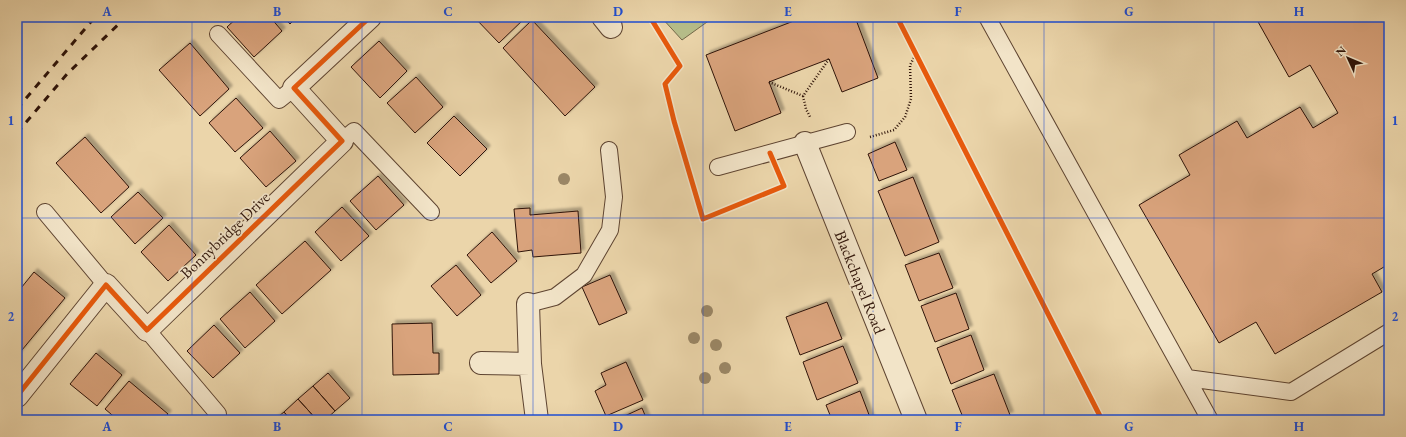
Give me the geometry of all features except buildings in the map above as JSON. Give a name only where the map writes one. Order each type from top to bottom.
[{"type":"street","points":[[342,141],[294,88],[370,17]]},
{"type":"street","name":"Bonnybridge Drive","points":[[146,330],[342,141]]},
{"type":"street","name":"Blackchapel Road","points":[[805,143],[916,420]]},
{"type":"street","points":[[17,396],[106,285],[146,330]]},
{"type":"street","points":[[528,304],[530,364],[537,420]]},
{"type":"street","points":[[481,363],[530,364]]},
{"type":"lane","points":[[988,17],[1210,420]]},
{"type":"lane","points":[[218,34],[279,100],[294,88]]},
{"type":"lane","points":[[342,141],[354,131],[431,212]]},
{"type":"lane","points":[[718,167],[847,132]]},
{"type":"lane","points":[[528,304],[555,297],[584,275],[610,230],[614,197],[608,150]]},
{"type":"lane","points":[[45,212],[106,285]]},
{"type":"lane","points":[[146,330],[218,414]]},
{"type":"lane","points":[[1187,378],[1291,392],[1389,332]]},
{"type":"path","points":[[913,47],[920,61]]},
{"type":"path","points":[[847,132],[864,139],[894,130],[905,117],[912,99],[910,65],[916,54]]},
{"type":"path","points":[[769,82],[803,96],[829,59]]},
{"type":"green space","points":[[661,17],[714,17],[682,40]]},
{"type":"railway","points":[[17,109],[95,17]]},
{"type":"railway","points":[[17,133],[67,74],[126,17]]},
{"type":"cycle path","points":[[17,396],[106,285],[147,330],[342,141],[294,88],[370,17]]},
{"type":"cycle path","points":[[650,17],[680,66],[665,84],[674,121],[703,219],[784,186],[770,153]]},
{"type":"cycle path","points":[[897,17],[1102,420]]}]
